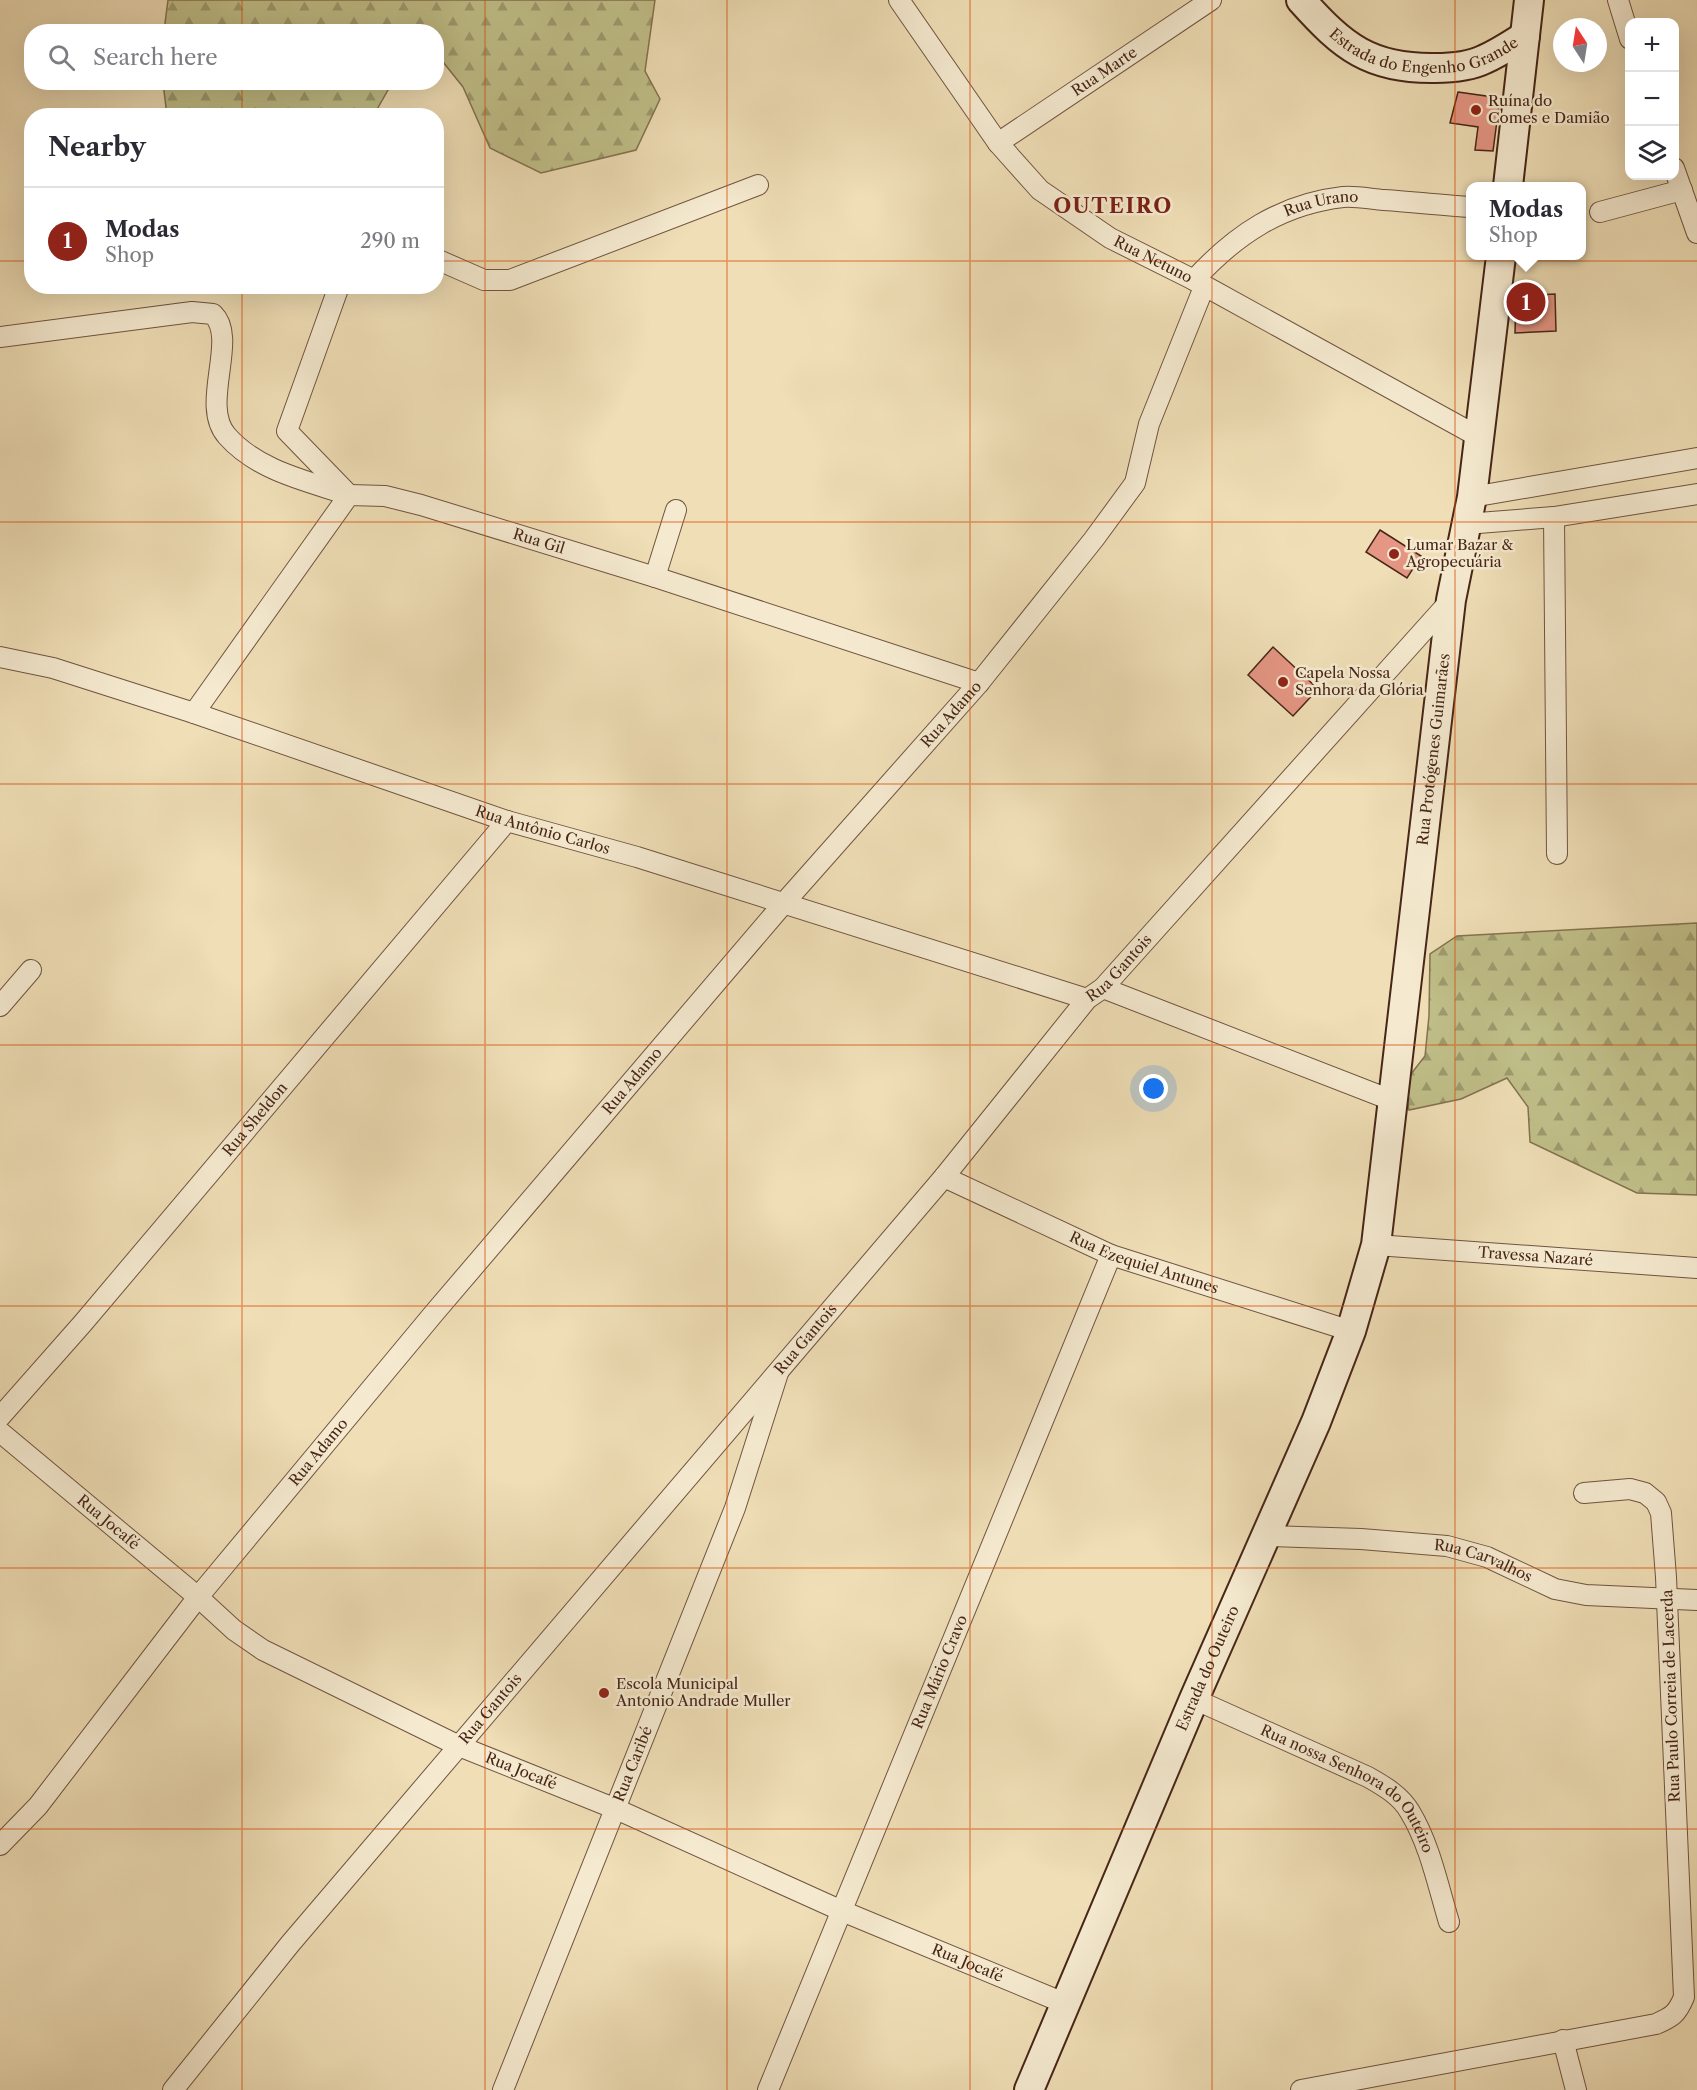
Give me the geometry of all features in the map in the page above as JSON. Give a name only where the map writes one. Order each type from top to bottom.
[{"type":"street","name":"Rua Netuno","points":[[899,0],[998,143],[1040,190],[1110,238],[1199,283],[1479,437]]},
{"type":"street","name":"Rua Marte","points":[[998,143],[1211,0]]},
{"type":"street","name":"Estrada do Engenho Grande","points":[[1301,0],[1322,23],[1357,52],[1388,65],[1412,69],[1448,68],[1483,60],[1525,36]]},
{"type":"street","points":[[1508,182],[1529,0]]},
{"type":"street","points":[[1618,0],[1625,25]]},
{"type":"street","points":[[1678,180],[1697,233]]},
{"type":"street","points":[[444,262],[484,280],[510,280],[758,185]]},
{"type":"street","points":[[1600,212],[1682,190]]},
{"type":"street","name":"Rua Urano","points":[[1199,283],[1218,254],[1239,238],[1273,217],[1306,204],[1345,197],[1466,207]]},
{"type":"street","name":"Rua Protógenes Guimarães","points":[[1376,1245],[1391,1100],[1451,600],[1472,496],[1500,260]]},
{"type":"street","name":"Rua Adamo","points":[[0,1845],[38,1806],[198,1597],[435,1312],[784,903],[979,682],[1094,539],[1135,483],[1149,424],[1199,283]]},
{"type":"street","points":[[194,713],[349,495],[287,430],[336,294]]},
{"type":"street","name":"Rua Gil","points":[[0,337],[192,312],[213,314],[221,326],[223,339],[217,383],[218,414],[225,435],[250,456],[277,471],[349,495],[385,496],[421,505],[655,577],[979,682]]},
{"type":"street","points":[[1472,496],[1697,458]]},
{"type":"street","points":[[1466,524],[1554,517],[1697,494]]},
{"type":"street","points":[[655,577],[676,510]]},
{"type":"street","points":[[1554,517],[1557,854]]},
{"type":"street","name":"Rua Gantois","points":[[173,2090],[290,1944],[944,1177],[1095,993],[1451,600]]},
{"type":"street","name":"Rua Antônio Carlos","points":[[0,657],[53,668],[194,713],[507,821],[637,857],[784,903],[1095,993],[1391,1100]]},
{"type":"street","name":"Rua Sheldon","points":[[0,1417],[83,1323],[507,821]]},
{"type":"street","points":[[0,1006],[31,970]]},
{"type":"street","name":"Rua Ezequiel Antunes","points":[[944,1177],[1111,1255],[1351,1331]]},
{"type":"street","name":"Travessa Nazaré","points":[[1376,1245],[1697,1268]]},
{"type":"street","name":"Estrada do Outeiro","points":[[1029,2090],[1194,1699],[1316,1422],[1351,1331],[1376,1245]]},
{"type":"street","name":"Rua Mário Cravo","points":[[768,2090],[1111,1255]]},
{"type":"street","name":"Rua Caribé","points":[[503,2090],[735,1509],[780,1367]]},
{"type":"street","name":"Rua Jocafé","points":[[0,1432],[198,1597],[234,1630],[263,1650],[459,1746],[616,1809],[842,1911],[1064,2003]]},
{"type":"street","name":"Rua Paulo Correia de Lacerda","points":[[1301,2090],[1656,2024],[1668,2019],[1678,2011],[1684,1997],[1661,1513],[1656,1502],[1645,1492],[1630,1489],[1584,1493]]},
{"type":"street","name":"Rua Carvalhos","points":[[1267,1536],[1361,1539],[1447,1546],[1487,1557],[1555,1589],[1586,1594],[1697,1600]]},
{"type":"street","name":"Rua nossa Senhora do Outeiro","points":[[1194,1699],[1390,1789],[1410,1811],[1449,1922]]},
{"type":"street","points":[[1563,2040],[1576,2090]]},
{"type":"green space","points":[[168,0],[655,0],[645,71],[660,99],[636,150],[541,173],[490,148],[463,87],[444,63],[444,24],[165,24]]},
{"type":"green space","points":[[164,90],[388,90],[378,108],[166,108]]},
{"type":"green space","points":[[1697,923],[1697,1195],[1637,1193],[1530,1142],[1528,1107],[1507,1078],[1461,1099],[1409,1110],[1404,1083],[1425,1056],[1429,1016],[1430,954],[1457,936]]},
{"type":"building","name":"Ruína do Comes e Damião","points":[[1458,92],[1500,98],[1493,151],[1475,150],[1478,127],[1450,123]]},
{"type":"building","points":[[1555,294],[1556,331],[1515,333],[1516,296]]},
{"type":"building","name":"Lumar Bazar & Agropecuária","points":[[1380,530],[1421,556],[1407,578],[1366,552]]},
{"type":"building","name":"Capela Nossa Senhora da Glória","points":[[1273,647],[1318,689],[1293,716],[1248,675]]},
{"type":"place","name":"Ruína do Comes e Damião","points":[[1476,110]]},
{"type":"place","name":"Modas","points":[[1526,302]]},
{"type":"place","name":"Lumar Bazar & Agropecuária","points":[[1394,554]]},
{"type":"place","name":"Capela Nossa Senhora da Glória","points":[[1283,682]]},
{"type":"place","name":"Escola Municipal Antonio Andrade Muller","points":[[604,1693]]},
{"type":"district","name":"OUTEIRO","points":[[1113,206]]}]
